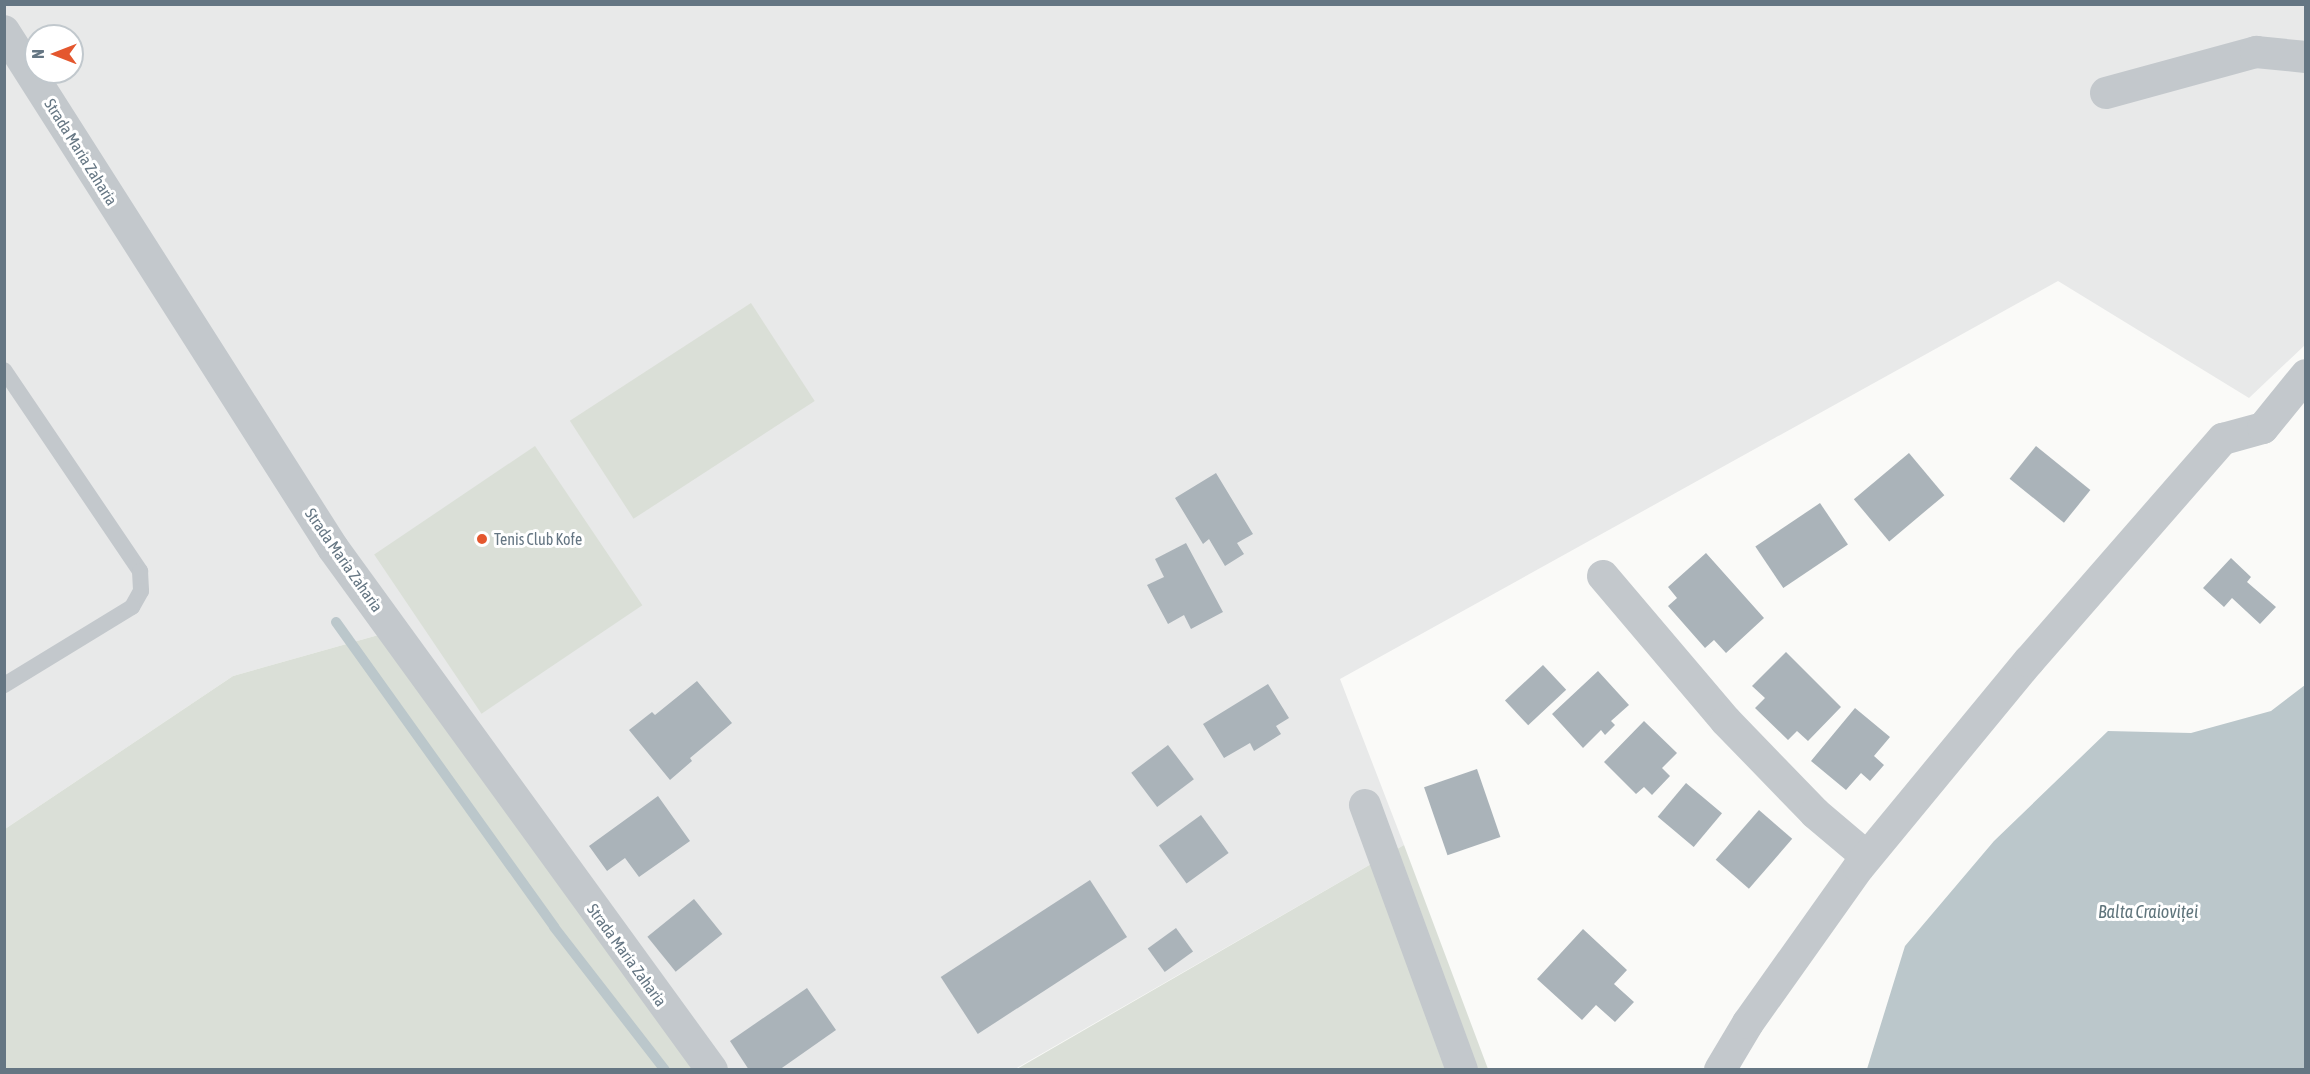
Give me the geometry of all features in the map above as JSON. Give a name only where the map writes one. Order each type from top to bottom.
[{"type":"street","name":"Strada Maria Zaharia","points":[[4,31],[333,548],[712,1070]]},
{"type":"street","points":[[2106,93],[2256,52],[2306,57]]},
{"type":"street","points":[[1720,1070],[1748,1023],[1868,857],[2029,661],[2223,439],[2263,428],[2306,375]]},
{"type":"street","points":[[1603,576],[1726,721],[1815,813],[1868,857]]},
{"type":"street","points":[[1365,805],[1462,1070]]},
{"type":"lane","points":[[4,370],[140,571],[141,591],[132,607],[4,685]]},
{"type":"shaded area","points":[[5,5],[2305,5],[2305,345],[2249,398],[2058,281],[1340,679],[1404,845],[1015,1069],[729,1069],[389,632],[233,676],[5,829]]},
{"type":"shaded area","points":[[751,303],[815,401],[634,519],[570,421]]},
{"type":"shaded area","points":[[535,446],[642,605],[482,714],[374,554]]},
{"type":"shaded area","points":[[389,632],[729,1069],[5,1070],[5,829],[233,676]]},
{"type":"shaded area","points":[[1404,845],[1488,1069],[1015,1070]]},
{"type":"water","name":"Balta Craioviței","points":[[2305,685],[2305,1069],[1867,1069],[1905,946],[1994,841],[2108,731],[2191,733],[2271,711]]},
{"type":"building","points":[[2036,446],[2090,490],[2064,523],[2010,479]]},
{"type":"building","points":[[1909,453],[1944,495],[1889,541],[1854,499]]},
{"type":"building","points":[[1216,473],[1253,534],[1237,543],[1244,554],[1225,566],[1209,539],[1203,544],[1175,498]]},
{"type":"building","points":[[1820,503],[1848,544],[1783,588],[1755,547]]},
{"type":"building","points":[[1186,543],[1223,612],[1191,629],[1184,615],[1168,624],[1147,585],[1164,577],[1155,559]]},
{"type":"building","points":[[1706,553],[1764,618],[1726,653],[1714,640],[1705,648],[1668,606],[1677,598],[1668,587]]},
{"type":"building","points":[[2231,558],[2251,577],[2247,582],[2276,607],[2260,624],[2232,598],[2224,607],[2203,588]]},
{"type":"building","points":[[1786,652],[1841,707],[1808,741],[1797,731],[1788,740],[1755,708],[1765,698],[1752,686]]},
{"type":"building","points":[[1543,665],[1566,690],[1528,725],[1505,700]]},
{"type":"building","points":[[1598,671],[1629,705],[1611,721],[1615,725],[1605,735],[1601,730],[1583,748],[1552,714]]},
{"type":"building","points":[[697,681],[732,723],[690,758],[692,761],[670,780],[629,730],[652,712],[655,715]]},
{"type":"building","points":[[1268,684],[1289,718],[1276,726],[1281,734],[1254,751],[1250,743],[1224,758],[1203,724]]},
{"type":"building","points":[[1855,708],[1890,737],[1874,756],[1884,765],[1870,781],[1861,773],[1846,790],[1811,761]]},
{"type":"building","points":[[1644,721],[1677,753],[1662,768],[1670,776],[1652,795],[1644,787],[1636,794],[1604,762]]},
{"type":"building","points":[[1168,745],[1194,779],[1157,807],[1131,773]]},
{"type":"building","points":[[1477,769],[1500,837],[1447,855],[1424,787]]},
{"type":"building","points":[[1686,783],[1722,813],[1694,847],[1658,817]]},
{"type":"building","points":[[658,796],[690,841],[639,877],[625,858],[607,871],[589,846]]},
{"type":"building","points":[[1759,810],[1792,839],[1749,889],[1716,860]]},
{"type":"building","points":[[1201,815],[1229,853],[1187,884],[1159,846]]},
{"type":"building","points":[[1090,880],[1127,937],[978,1034],[941,977]]},
{"type":"building","points":[[694,899],[722,934],[676,972],[647,937]]},
{"type":"building","points":[[1176,928],[1193,951],[1165,972],[1148,949]]},
{"type":"building","points":[[1583,929],[1627,970],[1614,984],[1634,1002],[1615,1022],[1596,1005],[1582,1020],[1537,979]]},
{"type":"building","points":[[807,988],[836,1030],[779,1070],[749,1070],[730,1041]]},
{"type":"waterway","points":[[336,622],[554,927],[665,1070]]},
{"type":"place","name":"Tenis Club Kofe","points":[[482,539]]}]
